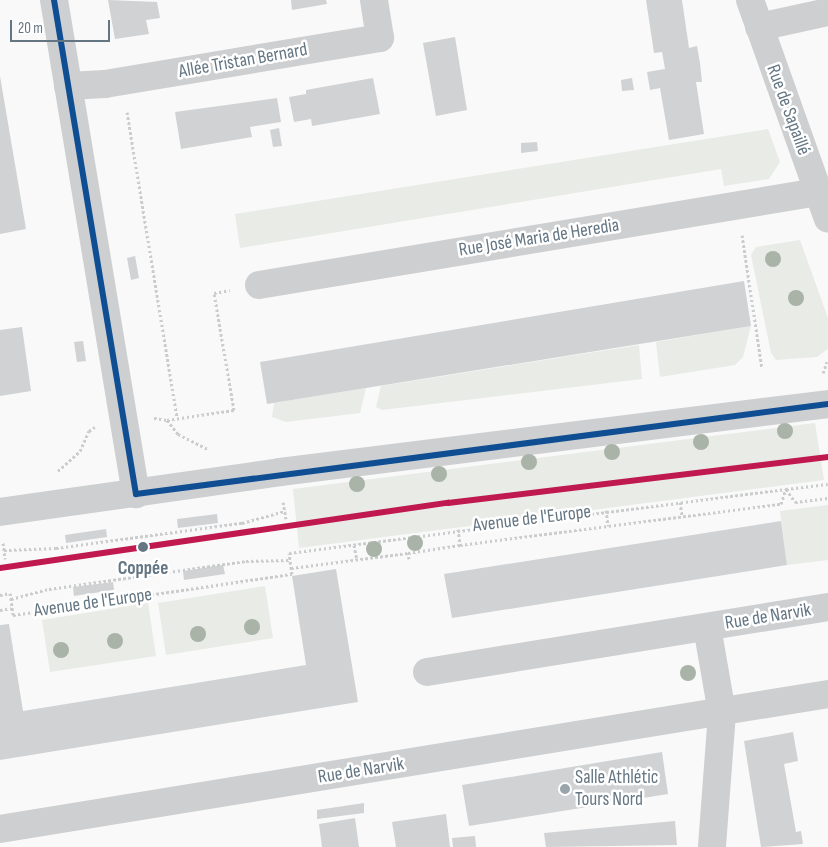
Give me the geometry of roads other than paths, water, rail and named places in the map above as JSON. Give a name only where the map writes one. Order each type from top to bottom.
[{"type":"street","points":[[54,0],[136,494]]},
{"type":"street","name":"Allée Tristan Bernard","points":[[68,86],[105,84],[380,38],[374,0]]},
{"type":"street","name":"Rue de Sapaillé","points":[[750,0],[759,27],[818,164],[818,192],[828,219]]},
{"type":"street","points":[[759,27],[828,12]]},
{"type":"street","name":"Rue José Maria de Heredia","points":[[259,285],[818,192]]},
{"type":"street","points":[[0,512],[828,404]]},
{"type":"street","name":"Rue de Narvik","points":[[427,672],[828,607]]},
{"type":"street","name":"Rue de Narvik","points":[[707,627],[722,713]]},
{"type":"street","name":"Rue de Narvik","points":[[0,829],[722,713],[828,694]]},
{"type":"street","points":[[712,847],[722,713]]},
{"type":"place","name":"Coppée","points":[[143,547]]},
{"type":"place","name":"Salle Athlétic Tours Nord","points":[[565,789]]}]
